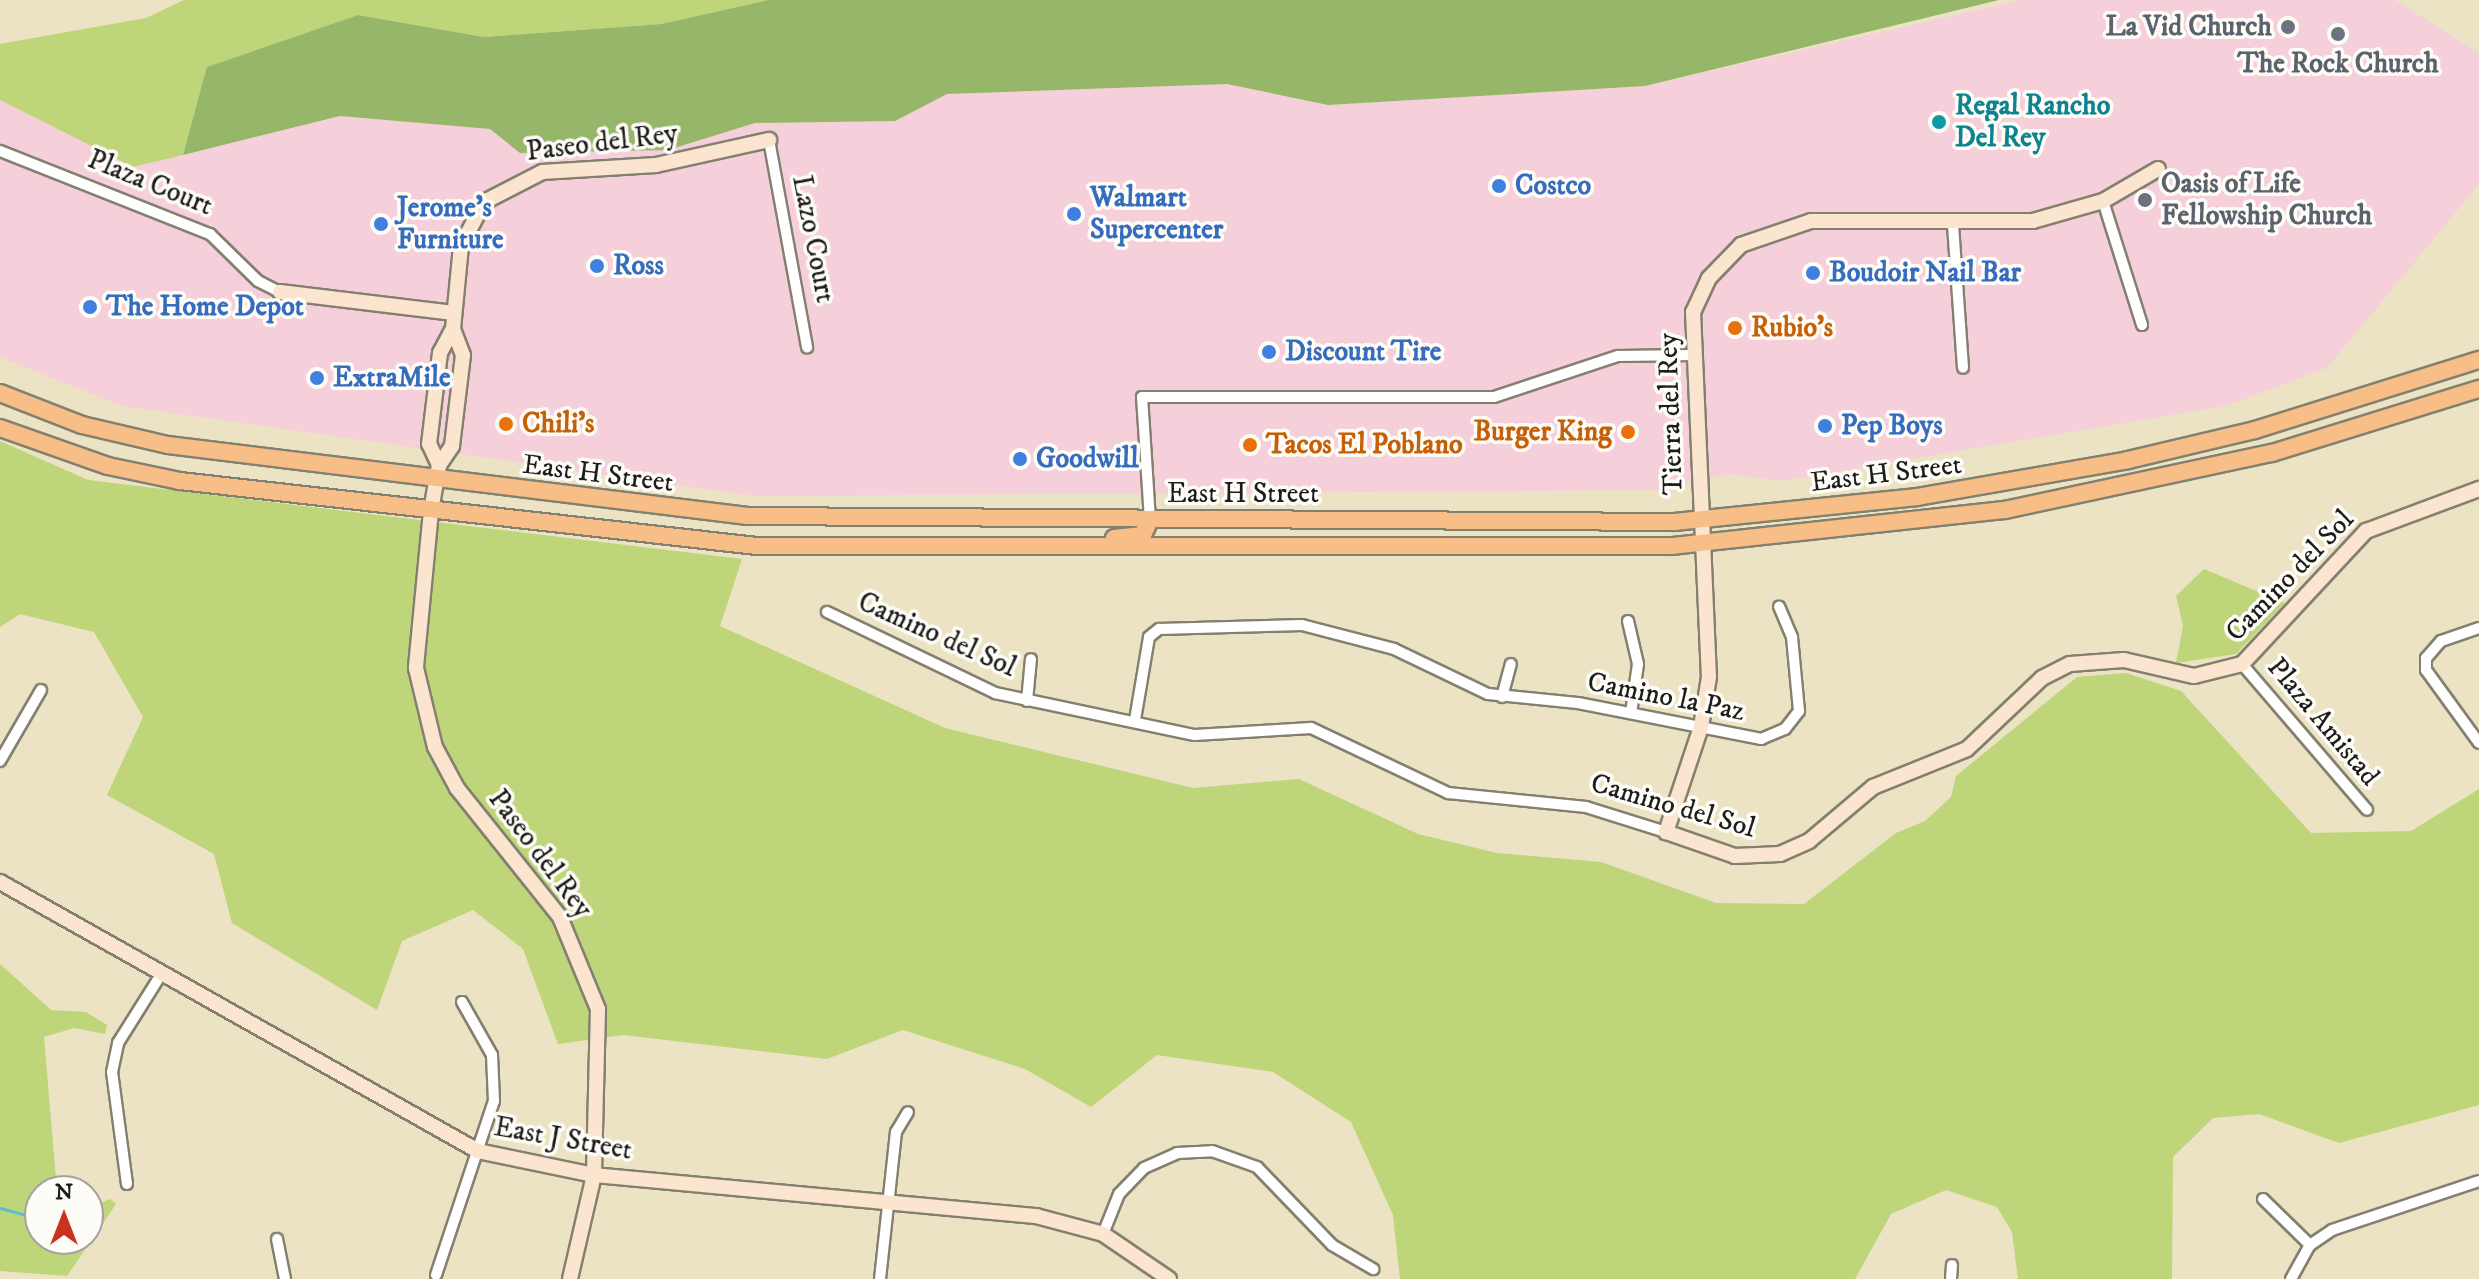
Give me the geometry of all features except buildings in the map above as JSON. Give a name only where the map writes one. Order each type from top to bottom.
[{"type":"main road","name":"East H Street","points":[[0,393],[82,425],[168,445],[438,472],[748,516],[1702,521],[1917,497],[2128,460],[2255,430],[2479,360]]},
{"type":"main road","name":"East H Street","points":[[0,428],[108,466],[180,481],[757,546],[1090,549],[1704,544],[1934,521],[2145,483],[2479,389]]},
{"type":"main road","points":[[1090,549],[1097,540],[1143,535],[1150,520]]},
{"type":"street","name":"Paseo del Rey","points":[[438,472],[429,444],[440,353],[454,321],[468,227],[498,189],[542,172],[656,165],[769,140]]},
{"type":"street","name":"Lazo Court","points":[[769,140],[807,348]]},
{"type":"street","name":"Plaza Court","points":[[0,151],[210,234],[258,281],[280,292],[454,321]]},
{"type":"street","name":"Tierra del Rey","points":[[1666,832],[1701,727],[1709,677],[1693,312],[1709,278],[1741,245],[1837,218],[1953,225],[2033,221],[2103,201],[2158,169]]},
{"type":"street","points":[[2103,201],[2142,325]]},
{"type":"street","points":[[1953,225],[1963,368]]},
{"type":"street","name":"Paseo del Rey","points":[[454,321],[463,355],[452,446],[438,472],[431,511],[416,637],[424,713],[457,788],[560,917],[584,961],[603,1049],[594,1175],[570,1279]]},
{"type":"street","points":[[1150,520],[1142,397],[1494,397],[1618,356],[1694,355]]},
{"type":"street","name":"Camino del Sol","points":[[827,612],[966,682],[1027,701],[1135,720],[1202,736],[1311,728],[1448,793],[1586,807],[1735,856],[1780,854],[1809,841],[1873,787],[1967,749],[2042,678],[2070,664],[2124,660],[2194,676],[2242,664],[2366,531],[2396,514],[2479,489]]},
{"type":"street","name":"Camino la Paz","points":[[1135,720],[1149,637],[1159,629],[1323,626],[1502,697],[1631,713],[1761,739],[1795,717],[1792,637],[1779,607]]},
{"type":"street","points":[[1628,621],[1638,664],[1631,713]]},
{"type":"street","points":[[2479,628],[2429,650],[2426,670],[2479,743]]},
{"type":"street","name":"Camino del Sol","points":[[1027,701],[1031,659]]},
{"type":"street","points":[[1502,697],[1511,664]]},
{"type":"street","name":"Plaza Amistad","points":[[2242,664],[2367,810]]},
{"type":"street","points":[[0,761],[41,690]]},
{"type":"street","name":"East J Street","points":[[0,882],[160,976],[478,1151],[594,1175],[1036,1216],[1103,1234],[1169,1279]]},
{"type":"street","points":[[127,1184],[112,1072],[118,1043],[160,976]]},
{"type":"street","points":[[436,1275],[478,1151],[496,1080],[485,1036],[462,1002]]},
{"type":"street","points":[[880,1279],[896,1132],[908,1112]]},
{"type":"street","points":[[1103,1234],[1119,1194],[1144,1168],[1177,1153],[1212,1151],[1257,1167],[1332,1245],[1373,1269]]},
{"type":"street","points":[[2291,1279],[2310,1245],[2356,1221],[2479,1181]]},
{"type":"street","points":[[2263,1199],[2310,1245]]},
{"type":"street","points":[[277,1239],[285,1279]]},
{"type":"street","points":[[1951,1279],[1952,1265]]},
{"type":"shaded area","points":[[2021,0],[2395,0],[2479,53],[2479,184],[2327,368],[2226,406],[1781,481],[1728,474],[1658,490],[754,496],[122,406],[0,357],[0,100],[133,167],[340,116],[490,129],[520,153],[668,150],[755,123],[895,121],[946,94],[1227,84],[1328,105],[1645,86]]},
{"type":"green space","points":[[184,0],[768,0],[661,24],[484,37],[358,15],[208,67],[183,155],[133,167],[0,100],[0,44],[146,18]]},
{"type":"green space","points":[[768,0],[1999,0],[1645,86],[1328,105],[1227,84],[947,94],[895,121],[755,123],[668,150],[520,153],[490,129],[340,116],[183,155],[207,67],[358,15],[484,37],[661,24]]},
{"type":"green space","points":[[0,441],[88,480],[742,559],[720,626],[945,728],[1193,788],[1299,779],[1418,834],[1497,853],[1601,862],[1716,903],[1804,904],[1896,833],[1925,821],[1951,797],[1956,776],[2077,677],[2126,673],[2181,691],[2311,833],[2411,831],[2479,789],[2479,1105],[2339,1143],[2259,1114],[2213,1118],[2173,1157],[2172,1279],[2018,1279],[2012,1232],[1997,1207],[1946,1190],[1891,1214],[1855,1279],[1400,1279],[1393,1215],[1351,1122],[1273,1072],[1157,1055],[1091,1107],[1025,1069],[903,1030],[827,1059],[623,1035],[558,1044],[523,949],[473,910],[402,941],[377,1010],[232,923],[214,854],[107,795],[143,717],[94,632],[20,614],[0,627]]},
{"type":"green space","points":[[2204,569],[2285,603],[2236,654],[2176,663],[2183,626],[2176,596]]},
{"type":"green space","points":[[0,964],[51,1010],[86,1012],[107,1025],[105,1034],[74,1028],[44,1037],[56,1175],[24,1175],[24,1255],[81,1255],[67,1276],[0,1271]]},
{"type":"green space","points":[[110,1199],[116,1204],[104,1222],[104,1202]]},
{"type":"waterway","points":[[0,1208],[24,1214]]},
{"type":"place","name":"La Vid Church","points":[[2288,27]]},
{"type":"place","name":"The Rock Church","points":[[2338,34]]},
{"type":"place","name":"Regal Rancho Del Rey","points":[[1939,122]]},
{"type":"place","name":"Costco","points":[[1499,186]]},
{"type":"place","name":"Oasis of Life Fellowship Church","points":[[2145,200]]},
{"type":"place","name":"Walmart Supercenter","points":[[1074,214]]},
{"type":"place","name":"Jerome's Furniture","points":[[381,224]]},
{"type":"place","name":"Ross","points":[[597,266]]},
{"type":"place","name":"Boudoir Nail Bar","points":[[1813,273]]},
{"type":"place","name":"The Home Depot","points":[[90,307]]},
{"type":"place","name":"Rubio's","points":[[1735,328]]},
{"type":"place","name":"Discount Tire","points":[[1269,352]]},
{"type":"place","name":"ExtraMile","points":[[317,378]]},
{"type":"place","name":"Chili's","points":[[506,424]]},
{"type":"place","name":"Pep Boys","points":[[1825,426]]},
{"type":"place","name":"Burger King","points":[[1628,432]]},
{"type":"place","name":"Tacos El Poblano","points":[[1250,445]]},
{"type":"place","name":"Goodwill","points":[[1020,459]]}]
